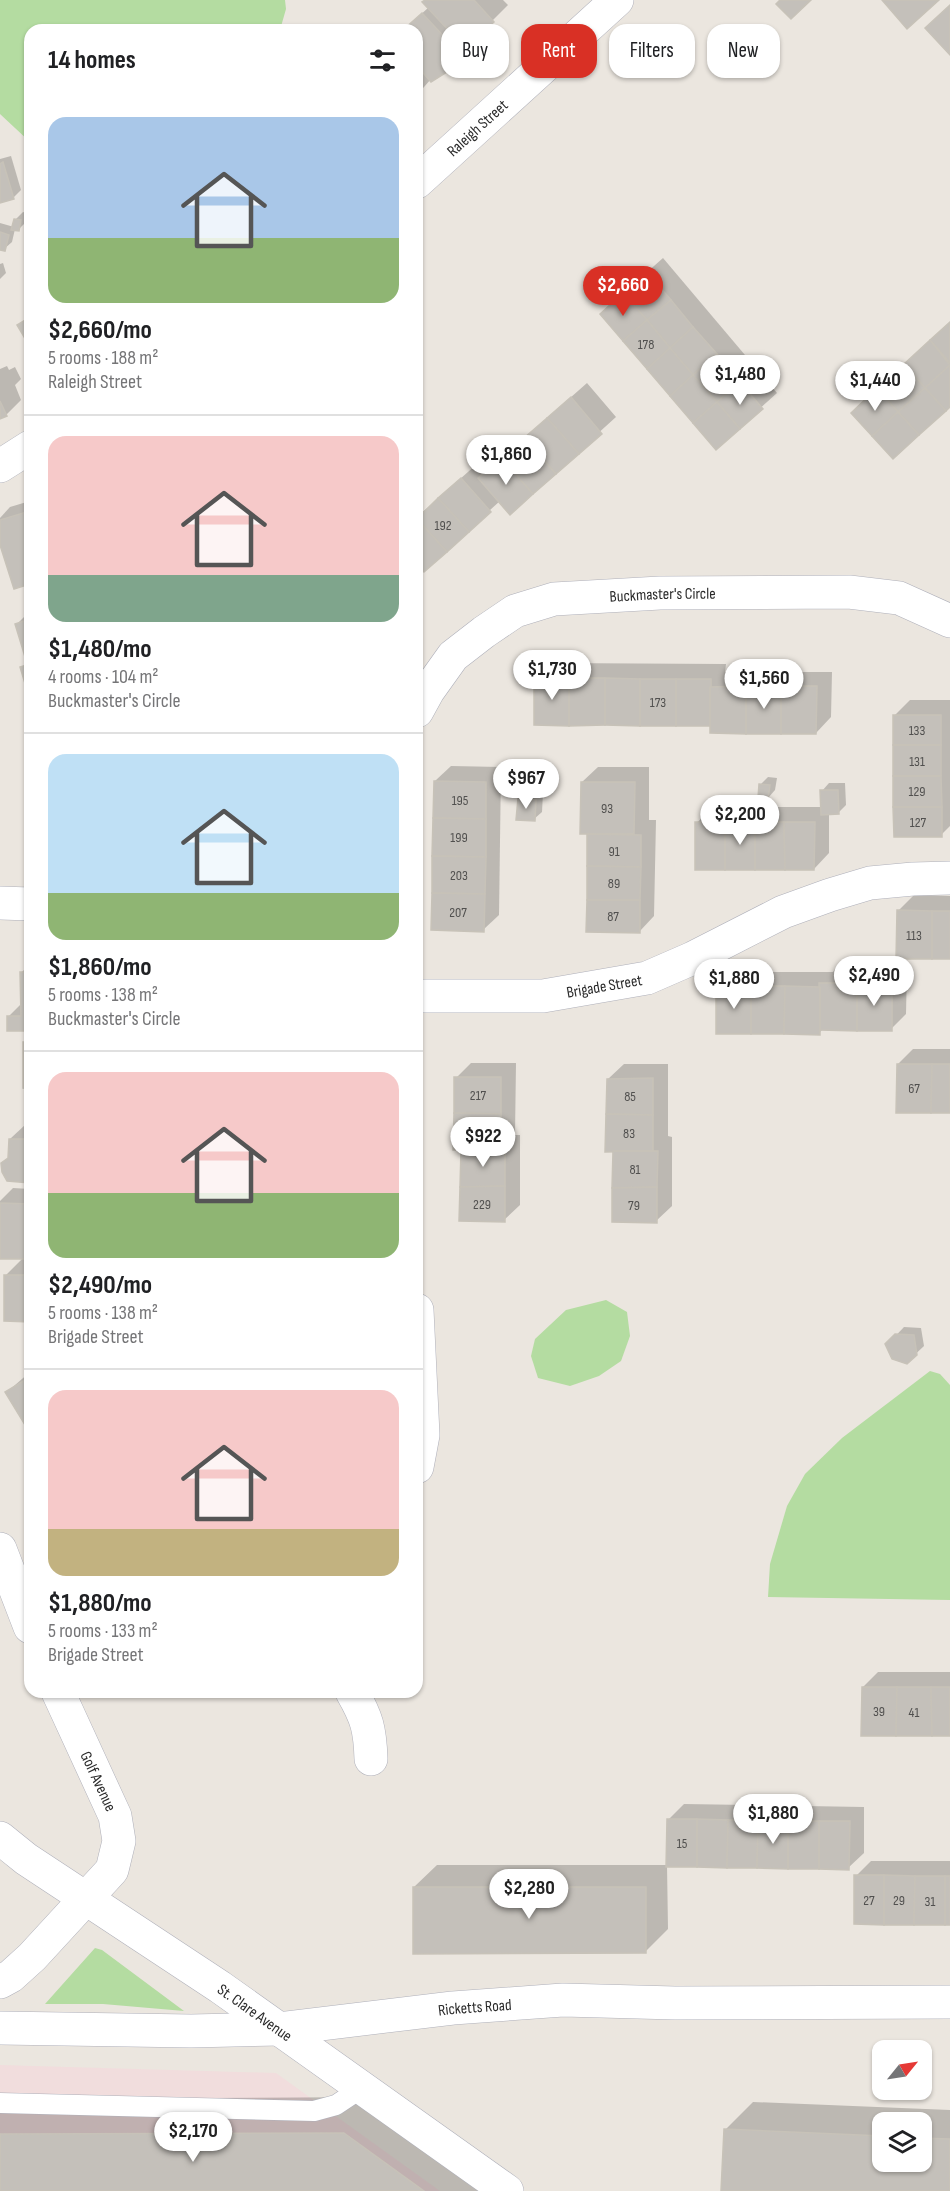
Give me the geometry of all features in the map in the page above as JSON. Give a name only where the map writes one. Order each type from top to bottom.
[{"type":"street","name":"Raleigh Street","points":[[423,177],[617,0]]},
{"type":"street","points":[[0,466],[24,451]]},
{"type":"street","name":"Buckmaster's Circle","points":[[423,700],[453,656],[484,632],[515,611],[554,599],[660,593],[849,592],[898,598],[950,621]]},
{"type":"street","name":"Brigade Street","points":[[423,996],[543,996],[647,978],[693,958],[783,912],[830,896],[870,883],[950,878]]},
{"type":"street","points":[[0,903],[24,903]]},
{"type":"street","points":[[0,1549],[23,1594]]},
{"type":"street","name":"Golf Avenue","points":[[61,1698],[115,1816],[119,1841],[112,1870],[86,1899]]},
{"type":"street","points":[[355,1698],[364,1713],[370,1733],[371,1758]]},
{"type":"street","name":"St. Clare Avenue","points":[[0,1838],[26,1859],[220,1987],[507,2191]]},
{"type":"street","points":[[0,1982],[11,1976],[32,1957],[86,1899]]},
{"type":"street","name":"Ricketts Road","points":[[0,2028],[191,2031],[279,2029],[453,2008],[563,2000],[675,2003],[950,2002]]},
{"type":"lane","points":[[0,2103],[314,2111],[336,2105],[363,2087]]},
{"type":"shaded area","points":[[0,2065],[276,2073],[440,2191],[0,2191]]},
{"type":"green space","points":[[0,0],[285,0],[286,9],[282,24],[24,24],[24,136],[0,114]]},
{"type":"green space","points":[[606,1300],[627,1312],[630,1336],[621,1361],[599,1376],[570,1386],[538,1378],[531,1356],[535,1339],[566,1310]]},
{"type":"green space","points":[[930,1371],[940,1374],[950,1385],[950,1600],[768,1597],[770,1564],[787,1506],[805,1474],[842,1438]]},
{"type":"green space","points":[[95,1948],[102,1950],[184,2011],[103,2004],[45,2004]]},
{"type":"building","points":[[425,0],[474,0],[494,22],[492,24],[443,24],[422,2]]},
{"type":"building","points":[[780,0],[811,0],[791,19],[776,4]]},
{"type":"building","points":[[882,0],[939,0],[907,29]]},
{"type":"building","points":[[950,5],[950,55],[925,28]]},
{"type":"building","points":[[422,13],[441,33],[441,76],[431,82],[423,73],[423,24],[410,24]]},
{"type":"building","points":[[3,162],[14,199],[0,203],[0,164]]},
{"type":"building","points":[[14,219],[21,220],[19,231],[11,230]]},
{"type":"building","points":[[0,232],[9,235],[5,251],[0,250]]},
{"type":"building","points":[[647,272],[671,300],[647,320],[623,293]]},
{"type":"building","points":[[623,293],[647,320],[623,341],[600,314]]},
{"type":"building","points":[[671,300],[693,327],[670,348],[647,320]]},
{"type":"building","points":[[647,320],[670,348],[647,369],[623,341]]},
{"type":"building","points":[[24,321],[24,337],[17,325]]},
{"type":"building","points":[[950,322],[950,363],[930,340]]},
{"type":"building","points":[[693,327],[717,354],[693,375],[670,348]]},
{"type":"building","points":[[930,340],[950,365],[925,388],[904,364]]},
{"type":"building","points":[[670,348],[693,375],[670,396],[647,369]]},
{"type":"building","points":[[717,354],[740,382],[717,402],[693,375]]},
{"type":"building","points":[[904,364],[925,388],[898,412],[877,388]]},
{"type":"building","points":[[950,365],[950,407],[946,411],[925,388]]},
{"type":"building","points":[[693,375],[717,402],[693,423],[670,396]]},
{"type":"building","points":[[740,382],[763,409],[740,429],[717,402]]},
{"type":"building","points":[[877,388],[898,412],[872,436],[851,413]]},
{"type":"building","points":[[925,388],[946,411],[919,435],[898,412]]},
{"type":"building","points":[[571,397],[602,434],[579,454],[547,418]]},
{"type":"building","points":[[0,401],[7,416],[0,419]]},
{"type":"building","points":[[717,402],[740,429],[716,450],[693,423]]},
{"type":"building","points":[[898,412],[919,435],[893,459],[872,436]]},
{"type":"building","points":[[547,418],[579,454],[556,474],[524,438]]},
{"type":"building","points":[[524,438],[556,474],[533,494],[501,458]]},
{"type":"building","points":[[501,458],[533,494],[510,515],[478,478]]},
{"type":"building","points":[[461,478],[491,512],[469,532],[438,498]]},
{"type":"building","points":[[438,498],[469,532],[447,552],[423,526],[423,513]]},
{"type":"building","points":[[24,513],[24,586],[14,589],[0,545],[0,520]]},
{"type":"building","points":[[423,526],[447,552],[423,571]]},
{"type":"building","points":[[24,621],[24,653],[15,624]]},
{"type":"building","points":[[24,666],[24,680],[20,667]]},
{"type":"building","points":[[534,677],[569,678],[569,726],[534,725]]},
{"type":"building","points":[[569,678],[605,678],[605,725],[569,726]]},
{"type":"building","points":[[605,678],[640,679],[640,726],[605,725]]},
{"type":"building","points":[[640,679],[676,679],[676,726],[640,726]]},
{"type":"building","points":[[676,679],[711,679],[711,726],[676,726]]},
{"type":"building","points":[[746,686],[781,686],[781,734],[746,734]]},
{"type":"building","points":[[746,686],[746,734],[710,733],[710,687]]},
{"type":"building","points":[[781,686],[817,686],[816,734],[781,734]]},
{"type":"building","points":[[893,715],[941,715],[941,745],[893,745]]},
{"type":"building","points":[[893,745],[941,745],[941,776],[893,776]]},
{"type":"building","points":[[893,776],[941,776],[942,807],[893,807]]},
{"type":"building","points":[[434,781],[486,782],[486,819],[433,818]]},
{"type":"building","points":[[581,782],[635,782],[634,834],[580,834]]},
{"type":"building","points":[[759,784],[770,785],[768,799],[758,798]]},
{"type":"building","points":[[820,790],[838,790],[839,814],[821,815]]},
{"type":"building","points":[[518,798],[536,800],[535,821],[516,820]]},
{"type":"building","points":[[893,807],[942,807],[942,837],[894,837]]},
{"type":"building","points":[[433,818],[486,819],[486,857],[432,856]]},
{"type":"building","points":[[695,822],[725,822],[725,870],[695,870]]},
{"type":"building","points":[[725,822],[755,822],[755,870],[725,870]]},
{"type":"building","points":[[755,822],[784,822],[785,870],[755,870]]},
{"type":"building","points":[[784,822],[815,822],[814,870],[785,870]]},
{"type":"building","points":[[587,834],[641,835],[641,867],[587,866]]},
{"type":"building","points":[[432,856],[486,857],[485,894],[432,893]]},
{"type":"building","points":[[587,866],[641,867],[640,900],[587,900]]},
{"type":"building","points":[[432,893],[485,894],[484,932],[431,930]]},
{"type":"building","points":[[587,900],[640,900],[640,933],[586,932]]},
{"type":"building","points":[[897,910],[932,911],[932,959],[896,959]]},
{"type":"building","points":[[932,911],[950,911],[950,959],[932,959]]},
{"type":"building","points":[[20,972],[24,972],[24,1031],[7,1031],[7,1016],[21,1016]]},
{"type":"building","points":[[819,983],[857,983],[857,1031],[820,1030]]},
{"type":"building","points":[[857,983],[892,983],[892,1031],[857,1031]]},
{"type":"building","points":[[751,986],[751,1034],[716,1034],[716,987]]},
{"type":"building","points":[[751,986],[785,986],[784,1034],[751,1034]]},
{"type":"building","points":[[785,986],[820,987],[820,1035],[784,1034]]},
{"type":"building","points":[[23,1042],[24,1042],[24,1088]]},
{"type":"building","points":[[897,1064],[932,1064],[931,1113],[896,1113]]},
{"type":"building","points":[[932,1064],[950,1064],[950,1113],[931,1113]]},
{"type":"building","points":[[454,1077],[501,1077],[501,1114],[454,1113]]},
{"type":"building","points":[[653,1078],[653,1115],[606,1114],[607,1079]]},
{"type":"building","points":[[454,1113],[501,1114],[501,1150],[453,1150]]},
{"type":"building","points":[[606,1114],[653,1115],[653,1151],[605,1152]]},
{"type":"building","points":[[9,1139],[24,1139],[24,1182],[7,1181],[2,1172],[1,1163],[8,1158]]},
{"type":"building","points":[[461,1150],[505,1150],[505,1186],[460,1187]]},
{"type":"building","points":[[613,1151],[658,1151],[657,1187],[612,1188]]},
{"type":"building","points":[[505,1186],[505,1222],[459,1221],[460,1187]]},
{"type":"building","points":[[657,1187],[657,1223],[612,1222],[612,1188]]},
{"type":"building","points":[[0,1203],[24,1204],[24,1259],[0,1259]]},
{"type":"building","points":[[4,1275],[24,1275],[24,1322],[4,1321]]},
{"type":"building","points":[[895,1334],[914,1335],[917,1355],[907,1364],[892,1359],[885,1344]]},
{"type":"building","points":[[24,1381],[24,1423],[5,1392]]},
{"type":"building","points":[[862,1687],[897,1687],[896,1736],[861,1736]]},
{"type":"building","points":[[897,1687],[931,1687],[932,1736],[896,1736]]},
{"type":"building","points":[[931,1687],[950,1687],[950,1736],[932,1736]]},
{"type":"building","points":[[667,1819],[697,1819],[697,1867],[666,1867]]},
{"type":"building","points":[[697,1819],[728,1820],[727,1868],[697,1867]]},
{"type":"building","points":[[728,1820],[758,1820],[757,1868],[727,1868]]},
{"type":"building","points":[[758,1820],[788,1821],[788,1869],[757,1868]]},
{"type":"building","points":[[788,1821],[819,1821],[819,1869],[788,1869]]},
{"type":"building","points":[[819,1821],[850,1821],[849,1870],[819,1869]]},
{"type":"building","points":[[854,1875],[884,1875],[884,1925],[854,1924]]},
{"type":"building","points":[[884,1875],[915,1876],[914,1925],[884,1925]]},
{"type":"building","points":[[915,1876],[945,1876],[945,1925],[914,1925]]},
{"type":"building","points":[[945,1876],[950,1876],[950,1925],[945,1925]]},
{"type":"building","points":[[413,1887],[646,1887],[646,1953],[413,1954]]},
{"type":"building","points":[[724,2129],[872,2136],[872,2172],[932,2172],[932,2138],[950,2139],[950,2191],[721,2191]]},
{"type":"building","points":[[344,2133],[424,2191],[0,2191],[0,2134]]}]
